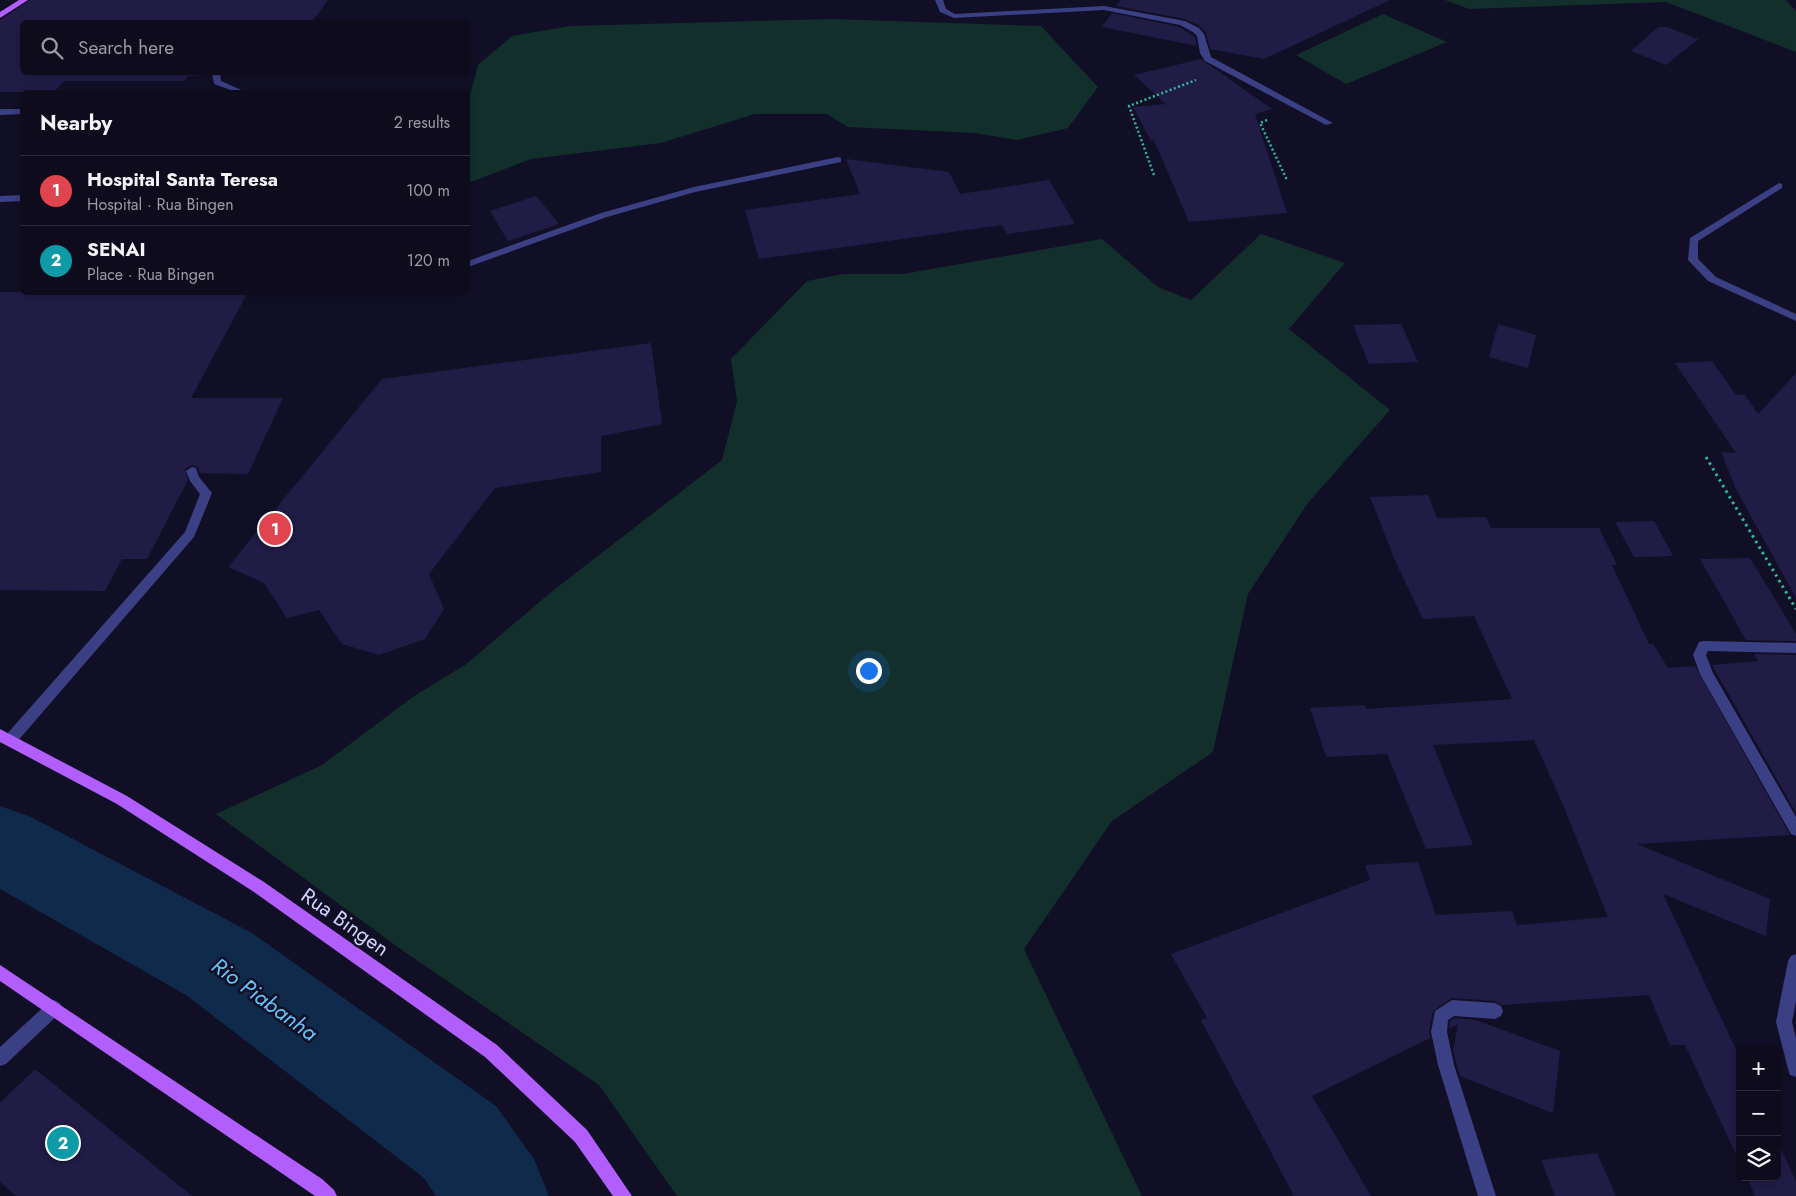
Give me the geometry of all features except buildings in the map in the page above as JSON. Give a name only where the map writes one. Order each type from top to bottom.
[{"type":"main road","points":[[0,16],[24,0]]},
{"type":"main road","name":"Rua Bingen","points":[[6,737],[122,800],[258,887],[491,1051],[581,1136],[623,1196]]},
{"type":"main road","points":[[0,972],[316,1185],[328,1196]]},
{"type":"street","points":[[939,0],[943,10],[954,16],[1104,8],[1182,23],[1196,30],[1201,36],[1204,53],[1208,58],[1329,123]]},
{"type":"street","points":[[216,75],[216,82],[237,90]]},
{"type":"street","points":[[0,112],[20,112]]},
{"type":"street","points":[[470,263],[604,216],[685,192],[838,160]]},
{"type":"street","points":[[1779,186],[1693,240],[1692,260],[1712,279],[1796,318]]},
{"type":"street","points":[[0,199],[20,198]]},
{"type":"street","points":[[6,737],[190,534],[206,493],[194,478],[192,471]]},
{"type":"street","points":[[1796,648],[1704,646],[1699,655],[1706,674],[1796,830]]},
{"type":"street","points":[[1796,961],[1784,1022],[1796,1069]]},
{"type":"street","points":[[0,1058],[54,1008]]},
{"type":"street","points":[[1487,1196],[1446,1065],[1439,1032],[1441,1016],[1452,1008],[1494,1011]]},
{"type":"path","points":[[1154,175],[1129,106],[1226,68]]},
{"type":"path","points":[[1287,180],[1260,123],[1300,108]]},
{"type":"path","points":[[1706,457],[1796,609]]},
{"type":"green space","points":[[1445,0],[1786,0],[1796,11],[1796,52],[1666,2],[1469,9]]},
{"type":"green space","points":[[1383,14],[1447,42],[1346,84],[1296,55]]},
{"type":"green space","points":[[832,19],[1041,26],[1098,87],[1068,128],[1017,140],[975,133],[848,127],[827,114],[755,114],[661,143],[531,159],[470,182],[470,95],[478,65],[512,36],[570,26]]},
{"type":"green space","points":[[1261,234],[1345,263],[1289,329],[1390,410],[1308,503],[1248,594],[1213,752],[1112,821],[1024,949],[1142,1196],[677,1196],[599,1085],[402,950],[216,814],[322,765],[414,696],[465,665],[555,589],[722,460],[737,401],[731,359],[807,281],[843,274],[903,274],[1102,239],[1158,287],[1191,300]]},
{"type":"waterway","name":"Rio Piabanha","points":[[0,844],[219,964],[460,1142],[497,1196]]},
{"type":"place","name":"Hospital Santa Teresa","points":[[275,529]]},
{"type":"place","name":"SENAI","points":[[63,1143]]}]
